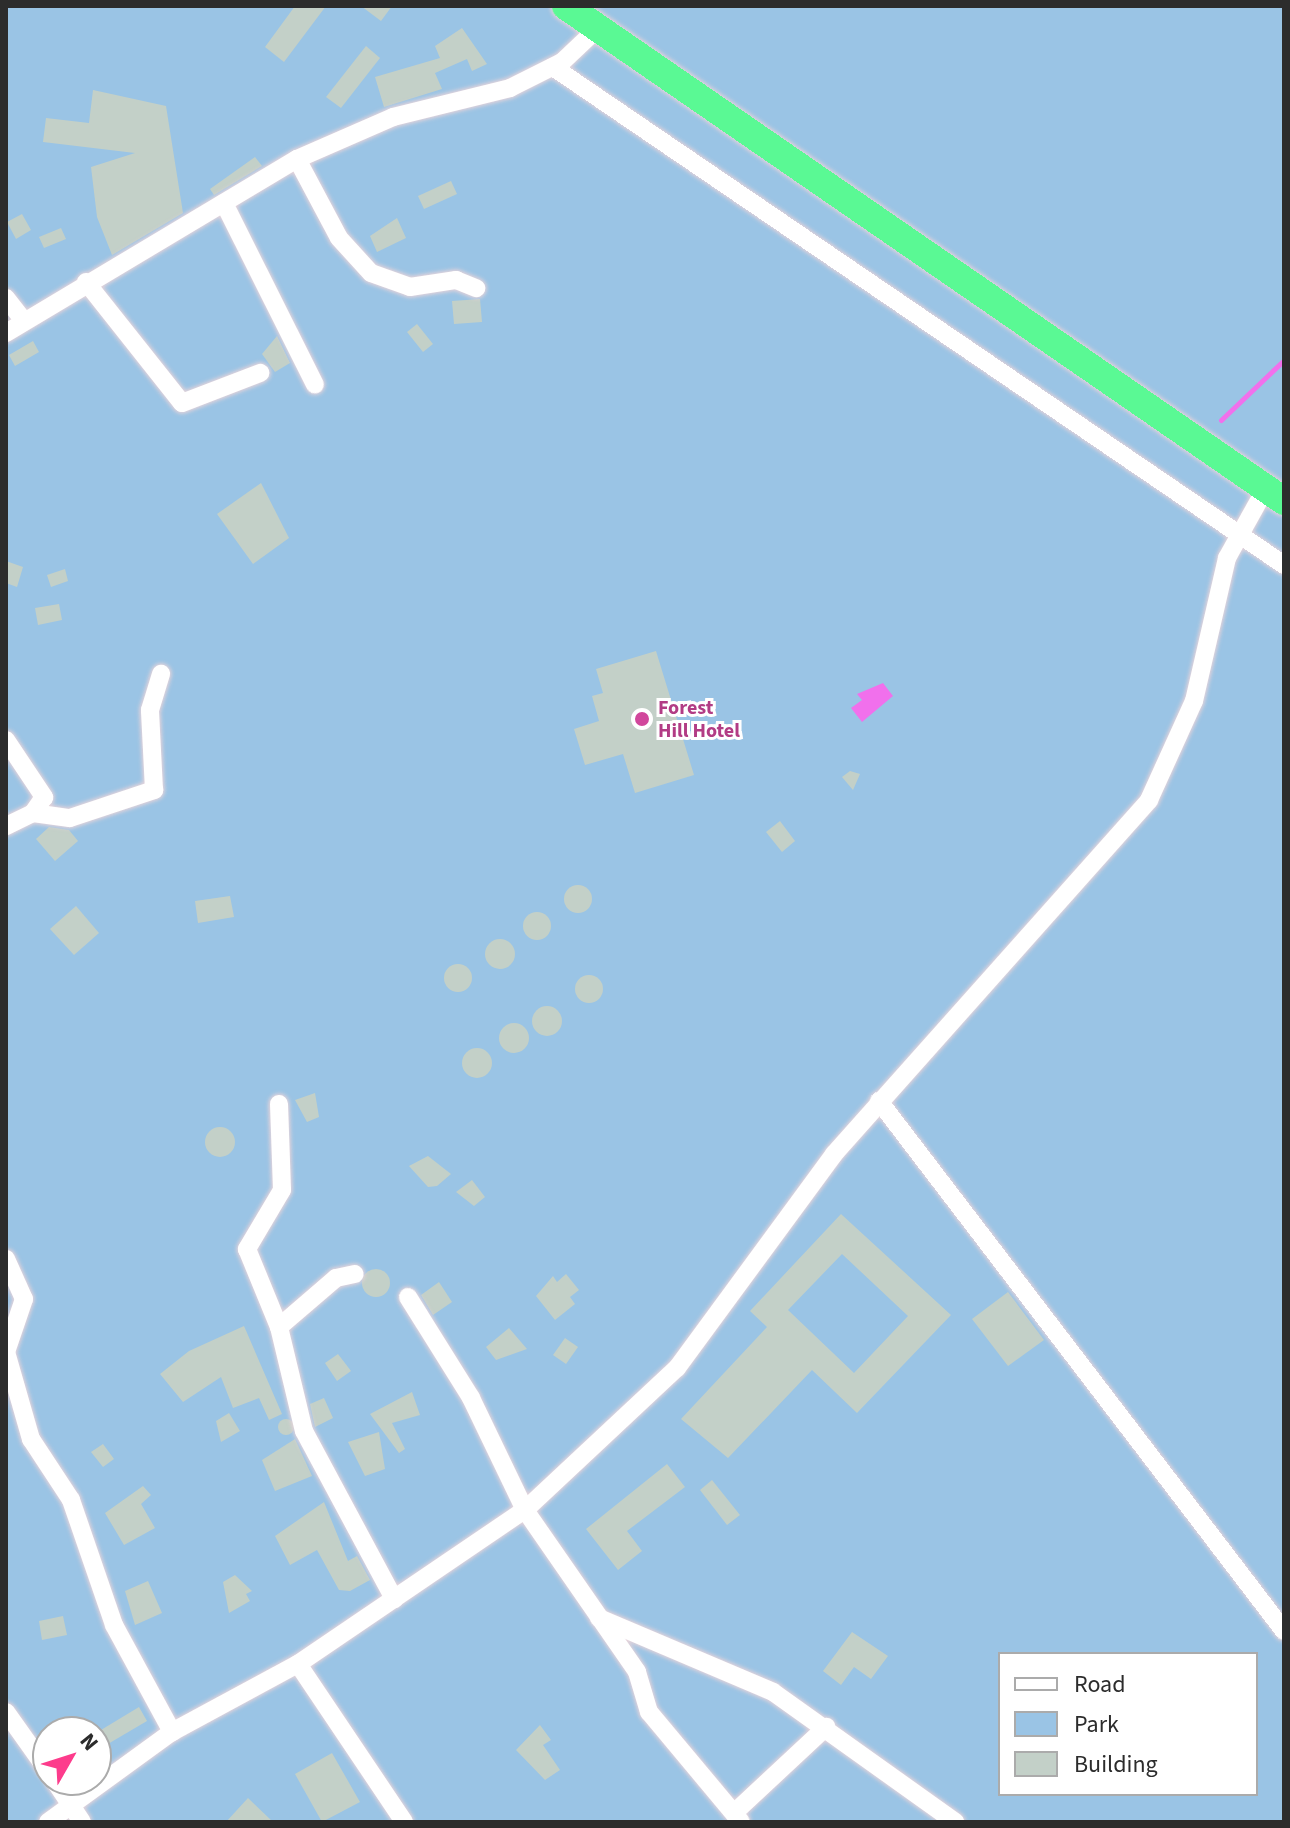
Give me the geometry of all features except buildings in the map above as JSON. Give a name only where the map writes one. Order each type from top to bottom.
[{"type":"highway","points":[[566,6],[1275,494]]},
{"type":"street","points":[[6,333],[86,282],[297,159],[393,117],[510,88],[553,67],[599,27]]},
{"type":"street","points":[[553,67],[1284,565]]},
{"type":"street","points":[[297,159],[339,238],[371,273],[400,285],[456,280],[476,288]]},
{"type":"street","points":[[224,203],[315,385]]},
{"type":"street","points":[[86,282],[182,403],[260,373]]},
{"type":"street","points":[[6,298],[23,320]]},
{"type":"street","points":[[48,1822],[78,1815],[172,1732],[298,1664],[525,1510],[677,1368],[879,1101],[1149,800],[1194,701],[1238,535],[1275,494]]},
{"type":"street","points":[[33,813],[70,818],[154,790],[150,710],[161,674]]},
{"type":"street","points":[[6,740],[40,784],[44,797],[33,813],[6,826]]},
{"type":"street","points":[[879,1101],[1284,1631]]},
{"type":"street","points":[[279,1104],[282,1190],[247,1245],[279,1327],[304,1431],[394,1599]]},
{"type":"street","points":[[6,1259],[24,1299],[6,1352],[31,1439],[71,1500],[114,1625],[172,1732]]},
{"type":"street","points":[[279,1327],[336,1278],[355,1274]]},
{"type":"street","points":[[408,1297],[471,1398],[525,1510],[637,1672],[659,1727],[738,1817],[826,1727]]},
{"type":"street","points":[[599,1618],[773,1692],[955,1822]]},
{"type":"street","points":[[298,1664],[404,1822]]},
{"type":"street","points":[[6,1712],[32,1749]]},
{"type":"street","points":[[65,1796],[78,1815]]},
{"type":"green space","points":[[6,6],[1284,6],[1284,1822],[6,1822]]},
{"type":"shaded area","points":[[883,683],[893,696],[862,722],[851,708],[862,700],[857,694]]},
{"type":"waterway","points":[[1221,420],[1284,360]]},
{"type":"place","name":"Forest Hill Hotel","points":[[642,719]]}]
